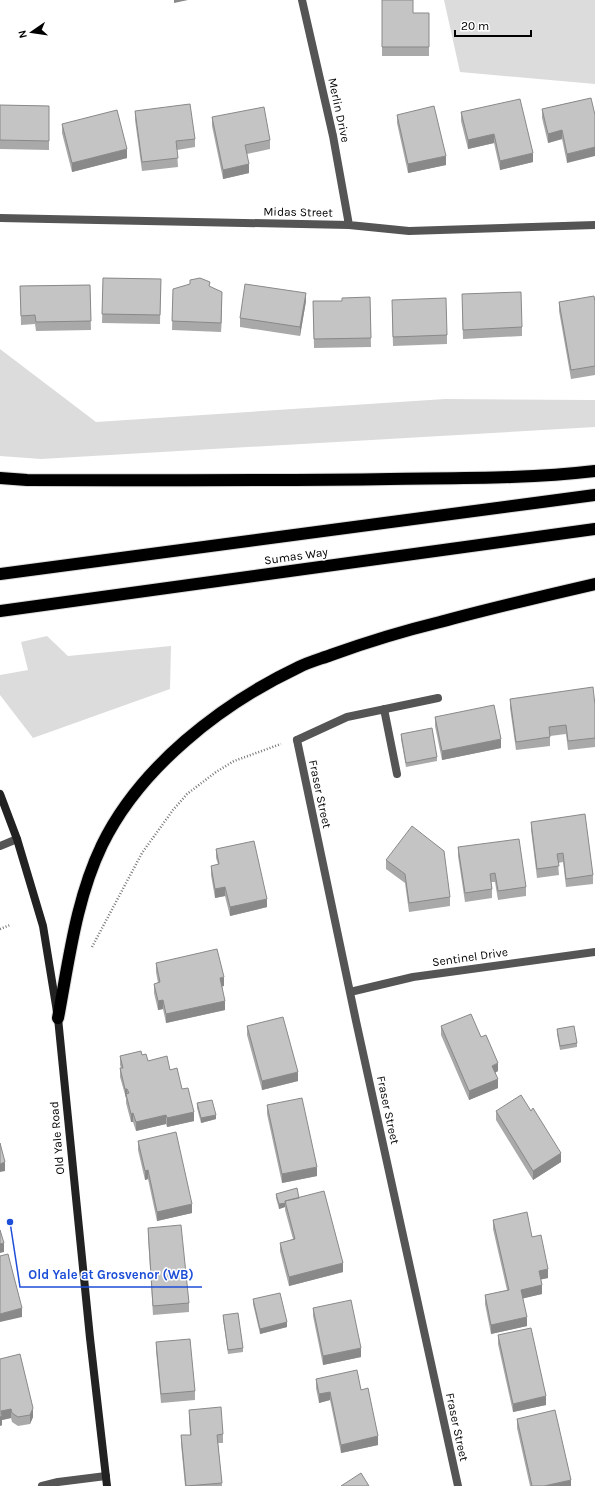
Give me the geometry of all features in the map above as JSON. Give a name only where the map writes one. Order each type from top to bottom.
[{"type":"highway","points":[[0,478],[26,480],[322,480],[507,477],[595,471]]},
{"type":"highway","name":"Sumas Way","points":[[0,574],[595,494]]},
{"type":"highway","name":"Sumas Way","points":[[0,611],[595,529]]},
{"type":"highway","points":[[58,1018],[81,899],[102,844],[124,809],[151,774],[184,743],[219,715],[254,691],[300,667],[397,633],[595,584]]},
{"type":"main road","name":"Old Yale Road","points":[[0,794],[17,839],[43,926],[58,1018],[87,1315],[107,1486]]},
{"type":"street","name":"Merlin Drive","points":[[302,0],[333,136],[349,226]]},
{"type":"street","name":"Midas Street","points":[[0,218],[349,226],[409,231],[595,225]]},
{"type":"street","points":[[397,774],[384,709],[438,698]]},
{"type":"street","name":"Fraser Street","points":[[384,709],[347,717],[297,740],[350,992],[458,1486]]},
{"type":"street","points":[[0,846],[17,839]]},
{"type":"street","name":"Sentinel Drive","points":[[350,992],[413,977],[595,952]]},
{"type":"street","points":[[42,1486],[58,1482],[106,1476]]},
{"type":"path","points":[[90,950],[142,852],[173,810],[187,794],[216,772],[234,761],[278,744]]},
{"type":"path","points":[[0,929],[10,925]]},
{"type":"shaded area","points":[[444,0],[595,0],[595,84],[460,72]]},
{"type":"shaded area","points":[[0,349],[96,422],[445,399],[595,400],[595,427],[41,459],[0,456]]},
{"type":"shaded area","points":[[47,636],[68,656],[171,646],[170,689],[33,738],[0,695],[0,675],[28,670],[21,642]]},
{"type":"building","points":[[382,0],[413,0],[413,13],[429,13],[429,47],[382,47]]},
{"type":"building","points":[[591,98],[595,115],[595,147],[567,154],[562,130],[548,134],[542,109]]},
{"type":"building","points":[[520,99],[533,153],[500,161],[494,134],[468,140],[461,112]]},
{"type":"building","points":[[190,104],[195,139],[176,141],[178,158],[142,162],[135,111]]},
{"type":"building","points":[[0,105],[49,106],[49,141],[0,140]]},
{"type":"building","points":[[434,106],[446,156],[408,164],[397,115]]},
{"type":"building","points":[[264,107],[270,140],[245,145],[249,164],[223,170],[212,117]]},
{"type":"building","points":[[117,110],[127,149],[72,163],[62,124]]},
{"type":"building","points":[[103,278],[161,279],[160,315],[102,314]]},
{"type":"building","points":[[200,278],[210,282],[209,286],[222,292],[221,323],[172,321],[173,289],[190,284],[190,280]]},
{"type":"building","points":[[245,284],[306,293],[300,327],[240,318]]},
{"type":"building","points":[[90,285],[91,321],[36,322],[35,315],[21,316],[20,286]]},
{"type":"building","points":[[521,292],[522,327],[463,330],[462,294]]},
{"type":"building","points":[[594,296],[595,366],[571,370],[559,302]]},
{"type":"building","points":[[370,297],[371,338],[314,339],[313,301],[342,301],[342,298]]},
{"type":"building","points":[[446,298],[447,335],[393,337],[392,300]]},
{"type":"building","points":[[593,687],[595,705],[595,738],[568,741],[566,725],[549,727],[550,737],[516,742],[510,699]]},
{"type":"building","points":[[494,705],[501,739],[442,751],[435,717]]},
{"type":"building","points":[[432,728],[437,757],[406,763],[401,734]]},
{"type":"building","points":[[585,814],[593,875],[566,879],[563,853],[557,854],[559,866],[537,869],[531,822]]},
{"type":"building","points":[[412,826],[444,851],[450,897],[409,903],[405,874],[386,860]]},
{"type":"building","points":[[519,839],[526,887],[498,891],[495,873],[490,874],[492,889],[465,893],[458,847]]},
{"type":"building","points":[[254,841],[267,899],[230,907],[225,887],[215,889],[211,866],[219,864],[216,849]]},
{"type":"building","points":[[217,949],[224,977],[220,978],[225,1001],[166,1014],[163,1000],[158,1001],[154,984],[160,982],[156,963]]},
{"type":"building","points":[[471,1014],[481,1037],[486,1035],[498,1063],[492,1066],[498,1079],[469,1091],[441,1026]]},
{"type":"building","points":[[283,1017],[298,1072],[262,1081],[247,1026]]},
{"type":"building","points":[[574,1026],[577,1043],[560,1046],[557,1029]]},
{"type":"building","points":[[141,1051],[142,1055],[146,1054],[148,1061],[167,1056],[170,1070],[177,1068],[182,1089],[188,1088],[194,1112],[167,1118],[166,1115],[136,1122],[133,1113],[131,1114],[126,1094],[129,1093],[127,1089],[125,1089],[120,1068],[123,1068],[120,1056]]},
{"type":"building","points":[[521,1095],[531,1111],[533,1108],[561,1153],[533,1171],[496,1111]]},
{"type":"building","points":[[302,1098],[317,1167],[282,1174],[267,1105]]},
{"type":"building","points":[[212,1100],[216,1115],[201,1118],[197,1103]]},
{"type":"building","points":[[176,1132],[192,1204],[157,1212],[148,1170],[145,1171],[138,1141]]},
{"type":"building","points":[[0,1143],[5,1162],[0,1164]]},
{"type":"building","points":[[297,1188],[299,1198],[279,1204],[276,1194]]},
{"type":"building","points":[[324,1191],[343,1263],[289,1277],[280,1243],[295,1239],[285,1201]]},
{"type":"building","points":[[527,1212],[532,1237],[541,1235],[548,1269],[539,1271],[542,1285],[521,1290],[527,1317],[491,1325],[485,1295],[509,1290],[493,1220]]},
{"type":"building","points":[[181,1225],[189,1303],[153,1306],[148,1228]]},
{"type":"building","points":[[0,1230],[4,1243],[0,1244]]},
{"type":"building","points":[[8,1254],[22,1308],[0,1314],[0,1256]]},
{"type":"building","points":[[280,1293],[287,1322],[260,1329],[253,1299]]},
{"type":"building","points":[[351,1300],[361,1348],[323,1356],[313,1308]]},
{"type":"building","points":[[238,1313],[243,1348],[228,1350],[223,1315]]},
{"type":"building","points":[[531,1328],[546,1396],[513,1404],[498,1335]]},
{"type":"building","points":[[190,1339],[195,1391],[161,1394],[156,1342]]},
{"type":"building","points":[[20,1354],[33,1408],[30,1415],[18,1417],[12,1413],[11,1409],[1,1411],[2,1416],[0,1417],[0,1359]]},
{"type":"building","points":[[357,1370],[361,1390],[368,1388],[378,1436],[341,1445],[330,1392],[319,1394],[316,1379]]},
{"type":"building","points":[[221,1407],[223,1434],[217,1435],[222,1483],[186,1486],[181,1435],[191,1435],[189,1410]]},
{"type":"building","points":[[555,1410],[571,1480],[544,1486],[532,1486],[517,1419]]},
{"type":"building","points":[[361,1473],[369,1486],[341,1486]]},
{"type":"place","name":"Old Yale at Grosvenor (WB)","points":[[10,1222]]}]
